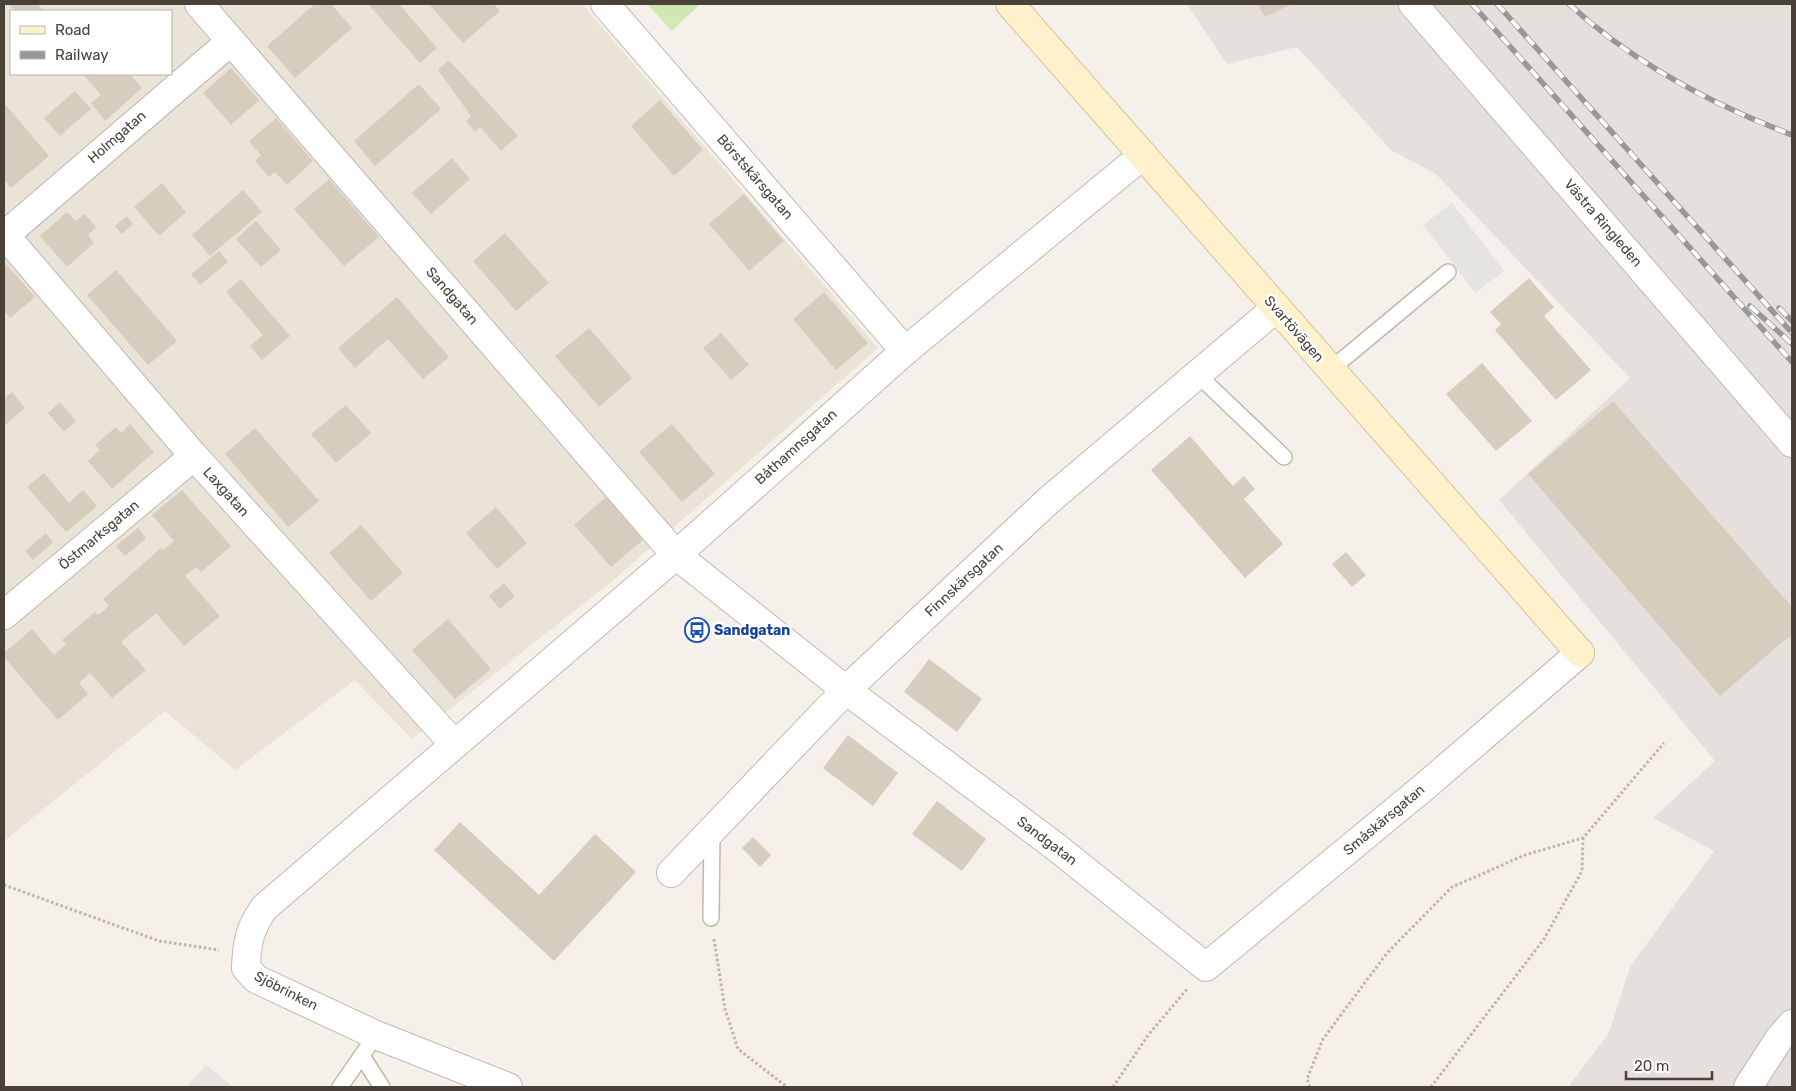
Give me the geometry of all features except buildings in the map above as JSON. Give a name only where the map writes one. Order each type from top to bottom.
[{"type":"main road","name":"Svartövägen","points":[[1010,4],[1580,653]]},
{"type":"street","name":"Sandgatan","points":[[199,4],[676,554],[846,690],[1056,847],[1206,967]]},
{"type":"street","name":"Börstskärsgatan","points":[[605,4],[905,350]]},
{"type":"street","name":"Västra Ringleden","points":[[1422,9],[1792,443]]},
{"type":"street","name":"Holmgatan","points":[[4,235],[231,41]]},
{"type":"street","name":"Båthamnsgatan","points":[[454,744],[676,554],[905,350],[1143,155]]},
{"type":"street","name":"Laxgatan","points":[[4,235],[194,456],[454,744]]},
{"type":"street","name":"Finnskärsgatan","points":[[670,873],[846,690],[1048,501],[1276,308]]},
{"type":"street","name":"Östmarksgatan","points":[[4,615],[194,456]]},
{"type":"street","name":"Småskärsgatan","points":[[1206,967],[1424,787],[1580,653]]},
{"type":"street","name":"Sjöbrinken","points":[[454,744],[264,908],[252,926],[246,946],[246,968],[256,979],[368,1045],[508,1087]]},
{"type":"street","points":[[1748,1087],[1792,1024]]},
{"type":"lane","points":[[1330,370],[1448,272]]},
{"type":"lane","points":[[1198,375],[1284,457]]},
{"type":"lane","points":[[711,918],[712,830]]},
{"type":"lane","points":[[340,1087],[368,1045]]},
{"type":"lane","points":[[368,1045],[382,1087]]},
{"type":"path","points":[[1310,1087],[1307,1079],[1323,1039],[1387,953],[1452,887],[1525,854],[1583,838],[1664,743]]},
{"type":"path","points":[[1431,1087],[1544,939],[1582,871],[1583,838]]},
{"type":"path","points":[[4,885],[159,941],[226,951],[246,946]]},
{"type":"path","points":[[711,918],[725,1008],[738,1049],[787,1087]]},
{"type":"path","points":[[1113,1087],[1149,1034],[1206,967]]},
{"type":"shaded area","points":[[4,4],[582,4],[878,348],[616,578],[412,739],[355,680],[235,770],[165,711],[4,841]]},
{"type":"shaded area","points":[[1187,4],[1792,4],[1792,1087],[1568,1087],[1609,1033],[1630,967],[1714,851],[1653,818],[1715,761],[1499,500],[1630,378],[1436,174],[1391,150],[1297,47],[1227,64]]},
{"type":"shaded area","points":[[1452,203],[1504,271],[1475,293],[1423,225]]},
{"type":"shaded area","points":[[206,1065],[233,1087],[187,1087]]},
{"type":"green space","points":[[647,4],[700,4],[672,31]]},
{"type":"railway","points":[[1472,4],[1792,362]]},
{"type":"railway","points":[[1497,4],[1792,333]]},
{"type":"railway","points":[[1569,4],[1619,45],[1674,80],[1732,110],[1792,135]]},
{"type":"railway","points":[[1750,306],[1792,344]]},
{"type":"railway","points":[[1779,308],[1792,321]]},
{"type":"place","name":"Sandgatan","points":[[697,630]]}]
